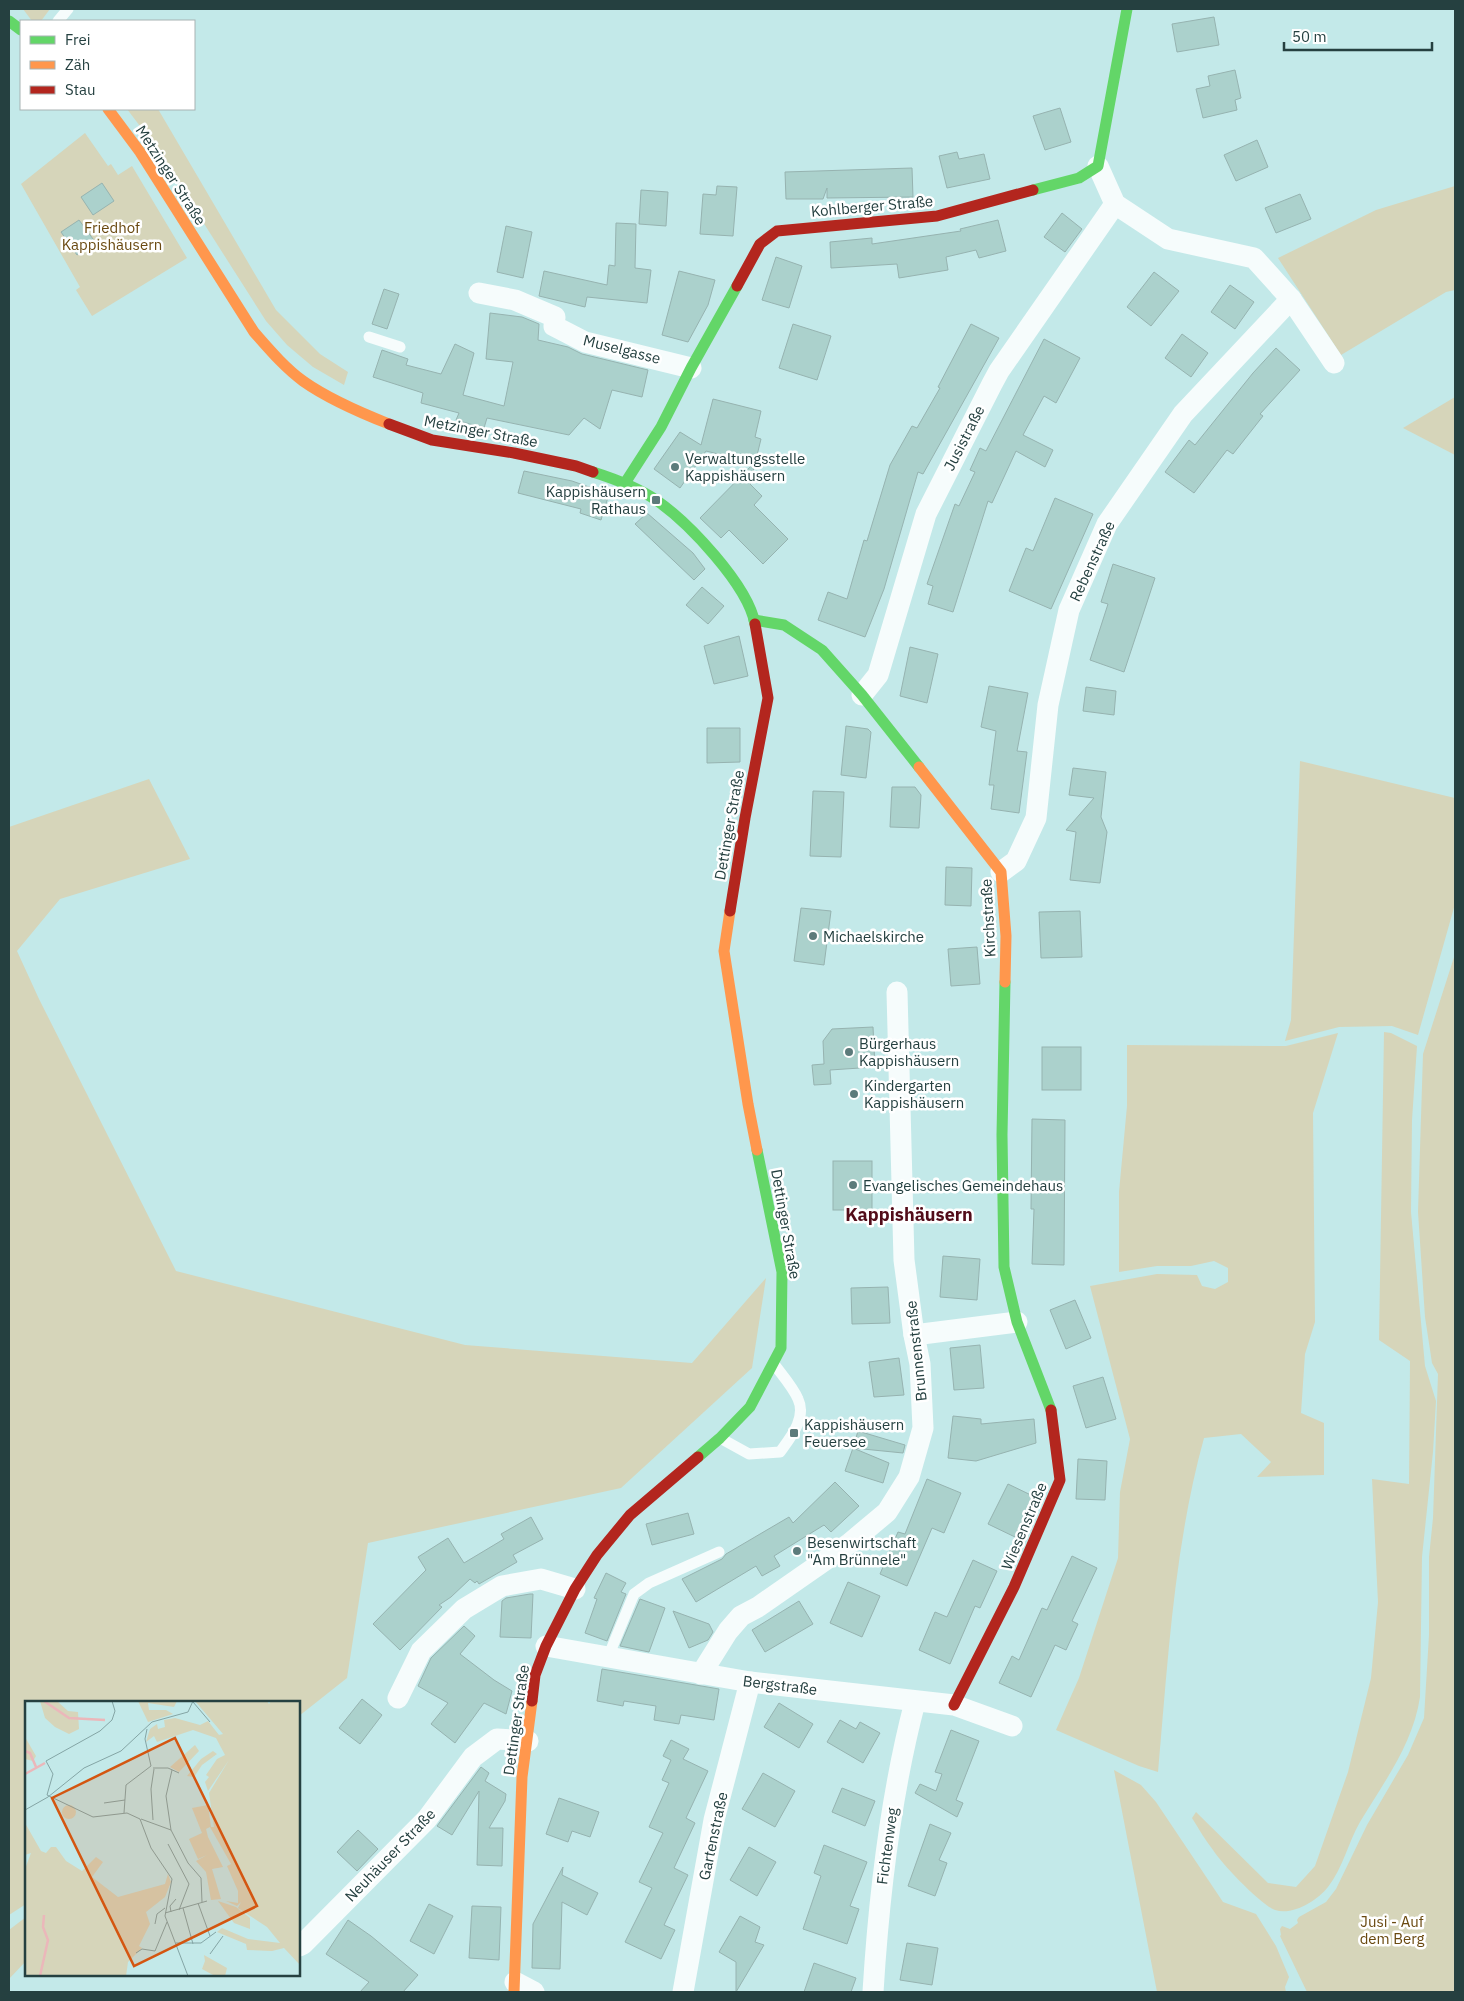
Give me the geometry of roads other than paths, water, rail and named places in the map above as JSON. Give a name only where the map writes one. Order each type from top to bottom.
[{"type":"street","points":[[1127,9],[1098,166],[1115,204],[1168,239],[1254,258],[1291,299],[1334,364]]},
{"type":"street","points":[[9,21],[20,29]]},
{"type":"street","name":"Metzinger Straße","points":[[109,110],[140,152],[254,332],[274,355],[303,381],[360,414],[432,440],[524,454],[576,466],[625,483],[656,500],[704,542],[738,586],[754,620]]},
{"type":"street","name":"Kohlberger Straße","points":[[625,483],[661,427],[691,368],[760,244],[777,231],[936,216],[1079,178],[1098,166]]},
{"type":"street","name":"Jusistraße","points":[[862,695],[878,675],[926,514],[999,370],[1115,204]]},
{"type":"street","name":"Muselgasse","points":[[479,293],[514,300],[556,317],[554,326],[585,342],[691,368]]},
{"type":"street","name":"Rebenstraße","points":[[1001,872],[1016,861],[1036,818],[1048,705],[1069,610],[1107,524],[1183,414],[1291,299]]},
{"type":"street","name":"Kirchstraße","points":[[754,620],[784,624],[822,650],[862,695],[1001,872],[1006,936],[1002,1135],[1004,1267],[1017,1322]]},
{"type":"street","name":"Dettinger Straße","points":[[514,1987],[522,1776],[535,1675],[546,1646],[575,1589],[597,1555],[630,1515],[720,1438],[750,1407],[781,1348],[782,1272],[748,1104],[724,951],[745,818],[768,698],[754,620]]},
{"type":"street","name":"Brunnenstraße","points":[[701,1674],[728,1631],[741,1616],[758,1607],[850,1543],[887,1512],[909,1477],[923,1428],[920,1364],[914,1335],[904,1260],[897,992]]},
{"type":"street","points":[[914,1335],[1017,1322]]},
{"type":"street","name":"Wiesenstraße","points":[[954,1705],[1014,1587],[1060,1480],[1054,1414],[1017,1322]]},
{"type":"street","points":[[398,1698],[421,1651],[464,1610],[479,1600],[502,1586],[541,1580],[575,1589]]},
{"type":"street","name":"Bergstraße","points":[[546,1646],[750,1682],[914,1702],[954,1705],[1012,1726]]},
{"type":"street","name":"Gartenstraße","points":[[683,1992],[714,1820],[750,1682]]},
{"type":"street","name":"Fichtenweg","points":[[873,1992],[877,1922],[894,1795],[914,1702]]},
{"type":"street","name":"Neuhäuser Straße","points":[[300,1946],[427,1819],[473,1757],[497,1739],[528,1740]]},
{"type":"street","points":[[514,1987],[534,1992]]},
{"type":"lane","points":[[59,20],[68,9]]},
{"type":"lane","points":[[369,337],[400,347]]},
{"type":"lane","points":[[720,1438],[749,1454],[780,1452],[794,1433],[800,1416],[799,1400],[774,1363]]},
{"type":"lane","points":[[608,1657],[634,1594],[649,1583],[719,1552]]},
{"type":"place","name":"Verwaltungsstelle Kappishäusern","points":[[675,467]]},
{"type":"place","name":"Kappishäusern Rathaus","points":[[656,500]]},
{"type":"place","name":"Michaelskirche","points":[[813,936]]},
{"type":"place","name":"Bürgerhaus Kappishäusern","points":[[849,1052]]},
{"type":"place","name":"Kindergarten Kappishäusern","points":[[854,1094]]},
{"type":"place","name":"Evangelisches Gemeindehaus","points":[[853,1185]]},
{"type":"place","name":"Kappishäusern Feuersee","points":[[794,1433]]},
{"type":"place","name":"Besenwirtschaft \"Am Brünnele\"","points":[[797,1551]]},
{"type":"district","name":"Kappishäusern","points":[[909,1214]]},
{"type":"park label","name":"Friedhof Kappishäusern","points":[[112,236]]},
{"type":"park label","name":"Jusi - Auf dem Berg","points":[[1392,1930]]}]
